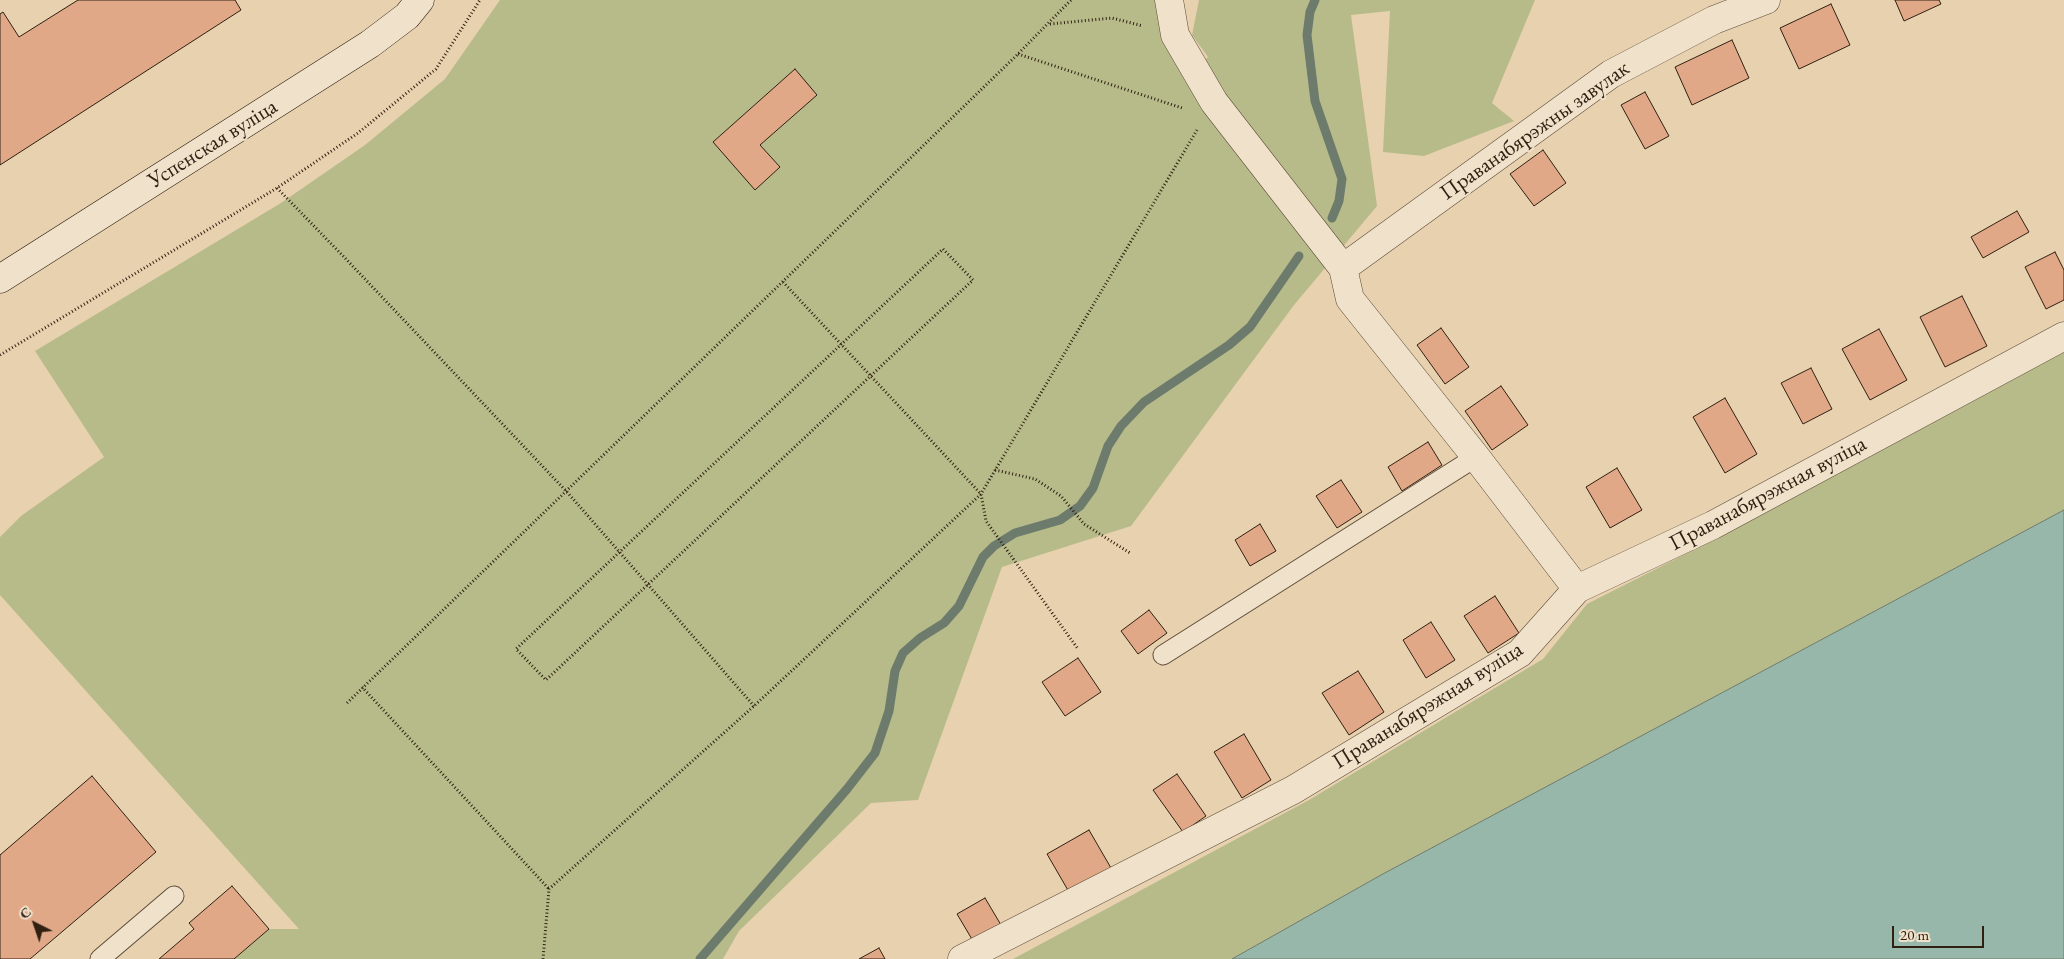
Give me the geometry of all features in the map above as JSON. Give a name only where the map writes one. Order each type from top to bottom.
[{"type":"street","name":"Успенская вуліца","points":[[0,279],[370,44],[406,16],[420,0]]},
{"type":"street","points":[[1169,0],[1175,35],[1210,109],[1343,268],[1350,299],[1578,589]]},
{"type":"street","name":"Праванабярэжны завулак","points":[[1343,268],[1610,74],[1714,20],[1766,0]]},
{"type":"street","name":"Праванабярэжная вуліца","points":[[962,959],[1293,790],[1520,653],[1578,589],[1713,525],[2064,336]]},
{"type":"lane","points":[[1162,655],[1476,457]]},
{"type":"lane","points":[[100,959],[174,896]]},
{"type":"path","points":[[0,355],[277,188],[358,134],[436,69],[480,0]]},
{"type":"path","points":[[346,703],[567,492],[1049,24],[1071,0]]},
{"type":"path","points":[[1049,24],[1112,18],[1175,35]]},
{"type":"path","points":[[543,959],[549,889],[754,706],[981,494],[1210,109],[1018,54]]},
{"type":"path","points":[[277,188],[326,237],[567,492],[754,706]]},
{"type":"path","points":[[943,248],[972,280],[871,376],[546,680],[516,649],[943,248]]},
{"type":"path","points":[[783,282],[981,494],[986,521],[1078,649]]},
{"type":"path","points":[[995,470],[1035,480],[1060,496],[1084,524],[1130,553]]},
{"type":"path","points":[[362,687],[549,889]]},
{"type":"green space","points":[[500,0],[1155,0],[1162,35],[1189,75],[1208,57],[1192,35],[1199,0],[1535,0],[1492,103],[1514,121],[1424,156],[1383,152],[1390,11],[1351,15],[1377,206],[1294,305],[1131,526],[1002,567],[918,800],[871,803],[739,931],[723,959],[234,959],[269,929],[299,929],[0,595],[0,537],[21,516],[104,457],[35,351],[281,203],[365,145],[445,79]]},
{"type":"green space","points":[[2064,351],[2064,510],[1381,875],[1232,959],[1013,959],[1309,800],[1543,659],[1587,604],[1721,536]]},
{"type":"shaded area","points":[[2064,510],[2064,959],[1232,959],[1381,875]]},
{"type":"building","points":[[78,0],[235,0],[241,10],[0,165],[0,14],[3,12],[19,37]]},
{"type":"building","points":[[1895,0],[1939,0],[1941,4],[1904,21]]},
{"type":"building","points":[[1831,4],[1850,45],[1799,69],[1780,28]]},
{"type":"building","points":[[1732,40],[1749,78],[1692,105],[1675,67]]},
{"type":"building","points":[[795,69],[817,95],[760,145],[780,167],[755,190],[713,142]]},
{"type":"building","points":[[1645,92],[1669,136],[1645,149],[1621,105]]},
{"type":"building","points":[[1543,150],[1566,183],[1534,206],[1510,174]]},
{"type":"building","points":[[2017,211],[2029,232],[1983,258],[1971,237]]},
{"type":"building","points":[[2055,252],[2064,270],[2064,300],[2046,309],[2025,267]]},
{"type":"building","points":[[1962,296],[1987,346],[1945,367],[1920,317]]},
{"type":"building","points":[[1441,328],[1469,367],[1445,384],[1417,345]]},
{"type":"building","points":[[1879,329],[1907,380],[1870,400],[1842,349]]},
{"type":"building","points":[[1811,368],[1832,409],[1803,424],[1781,383]]},
{"type":"building","points":[[1501,386],[1528,425],[1492,450],[1465,411]]},
{"type":"building","points":[[1725,398],[1757,454],[1725,473],[1693,417]]},
{"type":"building","points":[[1428,442],[1442,465],[1402,491],[1388,467]]},
{"type":"building","points":[[1617,468],[1642,510],[1610,528],[1586,487]]},
{"type":"building","points":[[1341,480],[1362,512],[1337,528],[1316,496]]},
{"type":"building","points":[[1260,524],[1276,551],[1250,566],[1235,540]]},
{"type":"building","points":[[1495,596],[1519,633],[1488,653],[1464,616]]},
{"type":"building","points":[[1149,610],[1167,633],[1138,654],[1121,631]]},
{"type":"building","points":[[1431,622],[1455,660],[1426,678],[1403,640]]},
{"type":"building","points":[[1078,658],[1101,692],[1065,716],[1042,682]]},
{"type":"building","points":[[1358,671],[1384,712],[1349,735],[1322,693]]},
{"type":"building","points":[[1244,734],[1271,780],[1242,798],[1214,752]]},
{"type":"building","points":[[1177,774],[1206,816],[1183,832],[1153,790]]},
{"type":"building","points":[[92,776],[156,852],[30,959],[0,959],[0,855]]},
{"type":"building","points":[[1089,830],[1111,868],[1069,892],[1047,854]]},
{"type":"building","points":[[232,886],[269,929],[234,959],[159,959],[194,929],[189,923]]},
{"type":"building","points":[[985,898],[1004,930],[976,946],[957,914]]},
{"type":"building","points":[[879,948],[885,959],[859,959]]},
{"type":"waterway","points":[[1315,0],[1310,12],[1307,35],[1315,101],[1342,179],[1339,201],[1332,218]]},
{"type":"waterway","points":[[700,959],[847,789],[875,753],[889,711],[895,671],[903,653],[920,638],[944,623],[959,606],[983,557],[994,546],[1015,533],[1060,520],[1080,506],[1093,488],[1108,446],[1121,426],[1144,402],[1229,345],[1250,327],[1299,256]]}]
